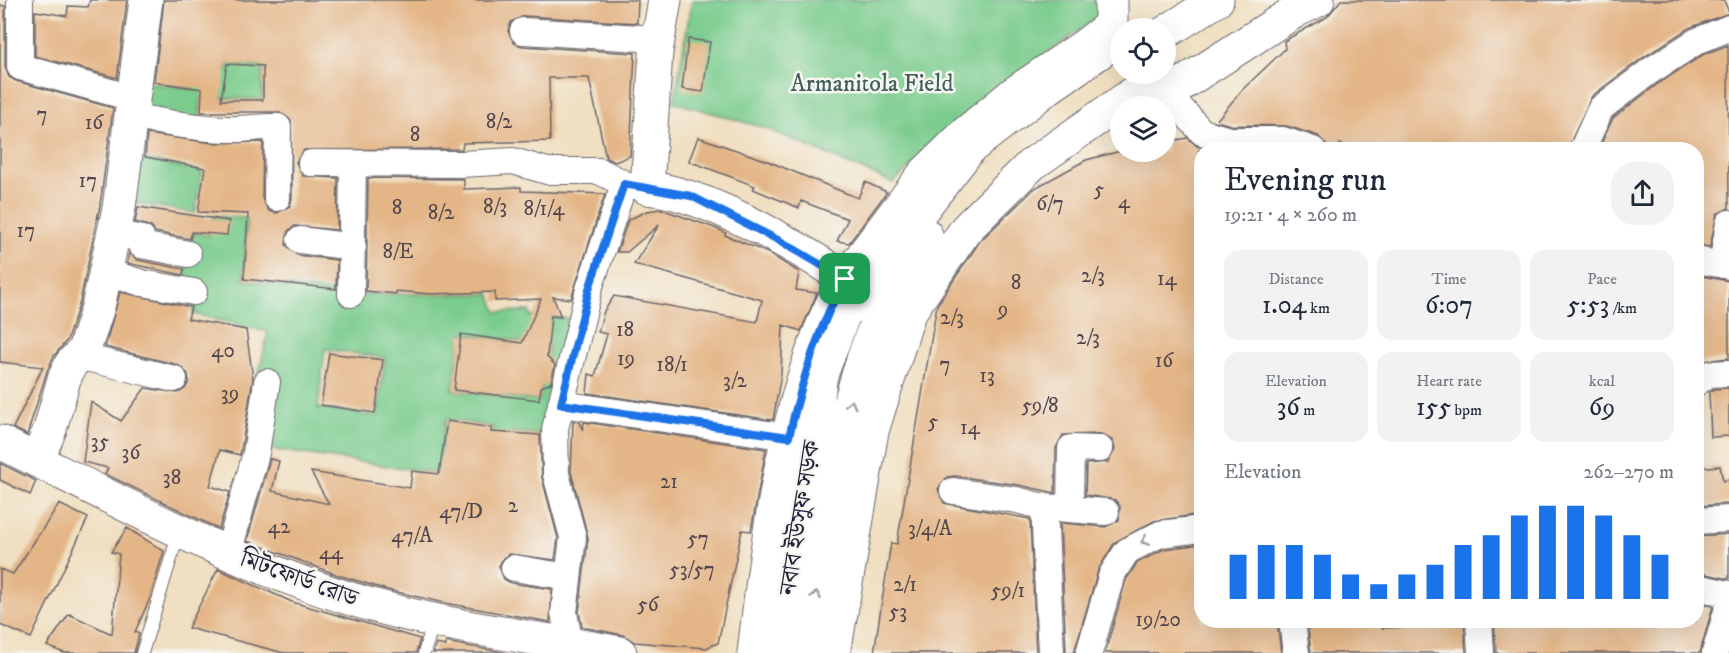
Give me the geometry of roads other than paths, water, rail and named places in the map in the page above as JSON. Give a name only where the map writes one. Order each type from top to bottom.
[{"type":"main road","points":[[37,461],[50,429],[64,379],[84,350],[98,307],[115,232],[146,0]]},
{"type":"main road","points":[[665,0],[636,186],[691,196],[782,242],[845,279]]},
{"type":"main road","points":[[754,653],[759,605],[789,437],[800,390],[835,297],[845,279],[924,174],[967,132],[1013,94],[1111,25],[1112,0]]},
{"type":"main road","points":[[1151,18],[1181,0]]},
{"type":"main road","points":[[1176,26],[1217,0]]},
{"type":"main road","points":[[1176,72],[1278,0]]},
{"type":"main road","points":[[1176,75],[1318,0]]},
{"type":"main road","name":"নবাব ইউসুফ সড়ক","points":[[779,653],[821,375],[843,316],[876,269],[970,148],[1045,90],[1110,45]]},
{"type":"main road","points":[[806,653],[842,440],[861,363],[886,299],[923,239],[980,166],[1037,118],[1110,69]]},
{"type":"main road","points":[[834,653],[872,431],[909,313],[966,229],[1030,165],[1159,84]]},
{"type":"main road","points":[[856,653],[897,406],[928,310],[958,258],[998,211],[1110,132]]},
{"type":"main road","name":"মিটফোর্ড রোড","points":[[0,442],[179,532],[265,570],[372,605],[434,620],[620,653]]},
{"type":"street","points":[[20,0],[20,67],[131,107],[208,128],[278,127],[278,198]]},
{"type":"street","points":[[1586,142],[1601,108],[1650,71],[1697,41],[1729,28]]},
{"type":"street","points":[[523,31],[658,39]]},
{"type":"street","points":[[1159,84],[1203,141],[1283,140],[1289,142]]},
{"type":"street","points":[[311,163],[462,164],[513,161],[547,171],[599,171],[636,186],[589,289],[555,429],[556,474],[573,537],[564,613],[568,634],[575,645]]},
{"type":"street","points":[[351,294],[353,164]]},
{"type":"street","points":[[1704,261],[1726,265],[1729,223]]},
{"type":"street","points":[[115,232],[142,239],[141,245],[188,254]]},
{"type":"street","points":[[300,240],[352,247]]},
{"type":"street","points":[[106,272],[142,283],[194,292]]},
{"type":"street","points":[[78,356],[174,380]]},
{"type":"street","points":[[1704,377],[1709,374],[1729,373]]},
{"type":"street","points":[[228,554],[256,453],[267,382]]},
{"type":"street","points":[[561,404],[789,437]]},
{"type":"street","points":[[1070,508],[1071,448],[1100,449]]},
{"type":"street","points":[[953,491],[1017,500],[1044,507],[1106,512]]},
{"type":"street","points":[[1044,507],[1051,653]]},
{"type":"street","points":[[1704,521],[1729,519]]},
{"type":"street","points":[[1089,653],[1112,574],[1127,550],[1160,534],[1194,530]]},
{"type":"street","points":[[514,568],[568,576]]},
{"type":"street","points":[[1704,589],[1729,594]]},
{"type":"street","points":[[1715,653],[1729,604]]},
{"type":"street","points":[[1293,628],[1296,653]]},
{"type":"street","points":[[1479,628],[1481,653]]},
{"type":"lane","points":[[142,653],[179,532]]},
{"type":"lane","points":[[424,653],[434,620]]},
{"type":"park label","name":"Armanitola Field","points":[[872,84]]}]
